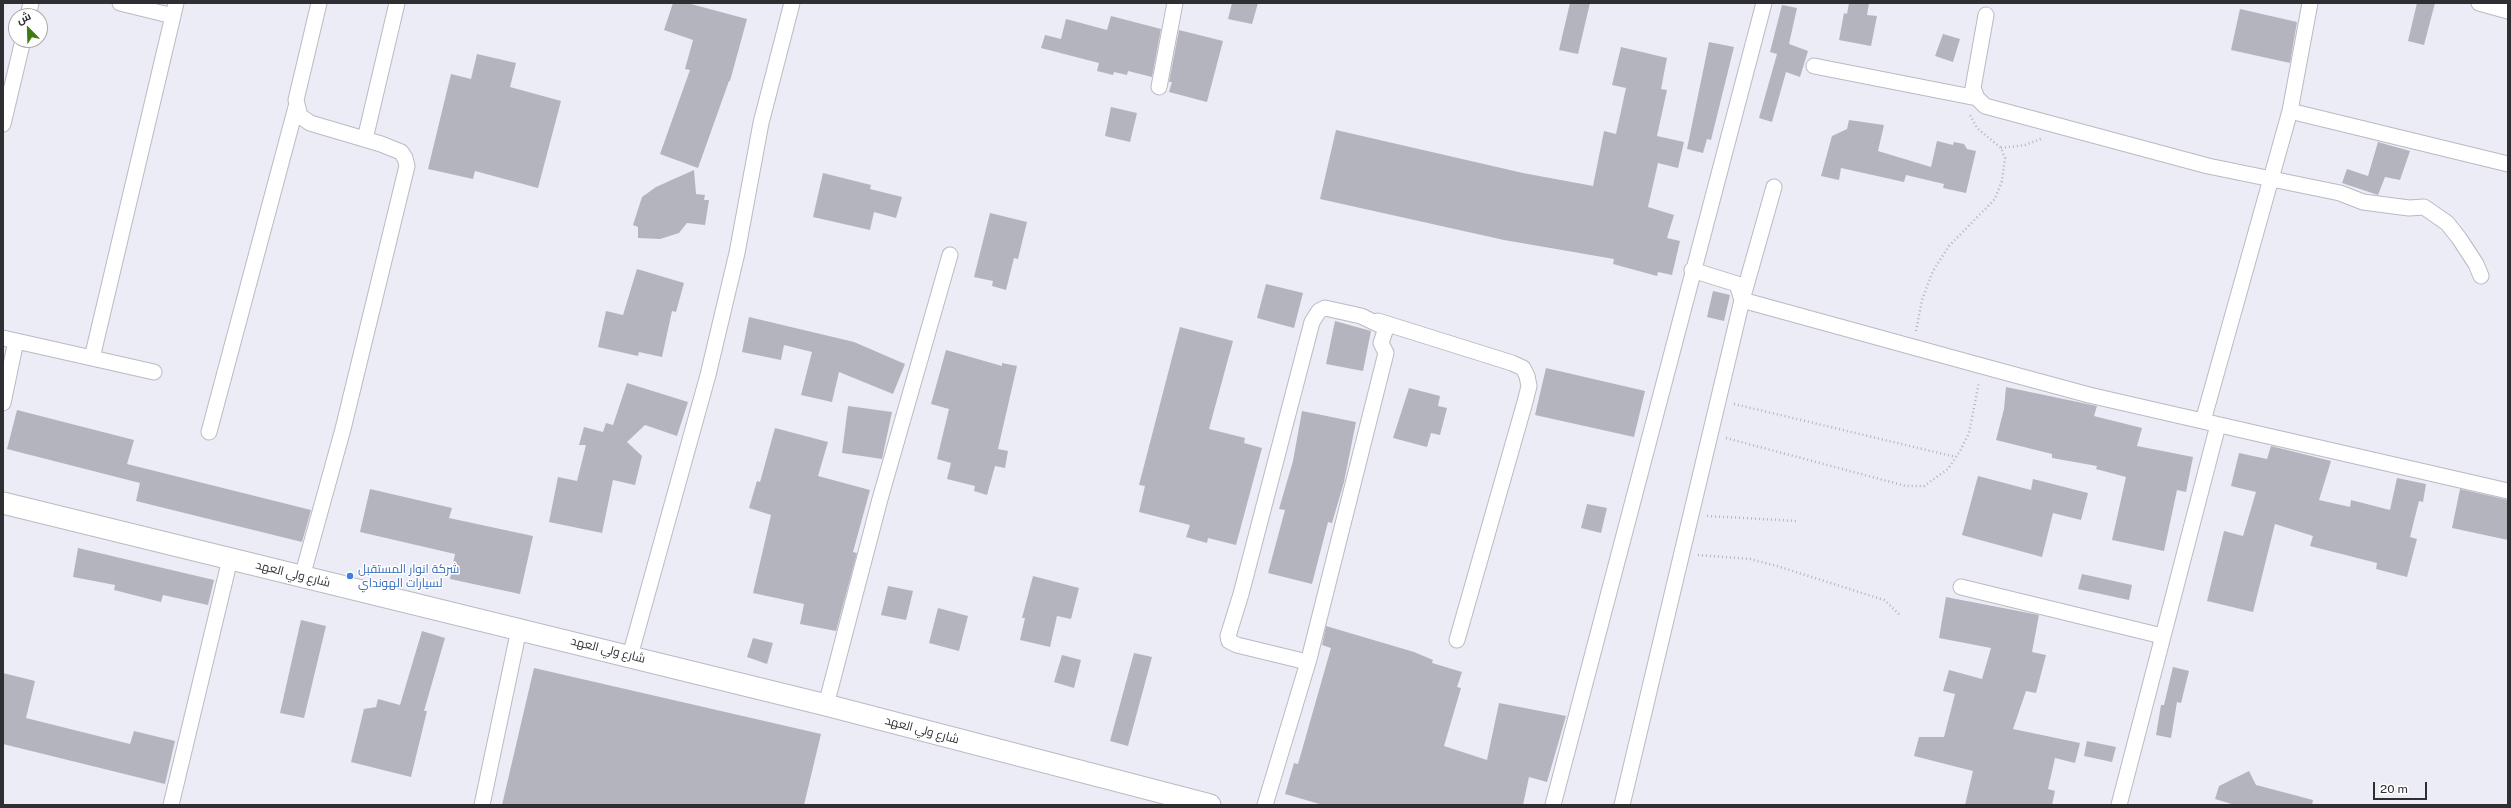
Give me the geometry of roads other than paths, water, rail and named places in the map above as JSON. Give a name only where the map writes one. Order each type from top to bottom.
[{"type":"main road","name":"شارع ولي العهد","points":[[3,503],[826,705],[1210,805]]},
{"type":"street","points":[[92,358],[175,9],[120,3]]},
{"type":"street","points":[[209,432],[296,107],[296,100],[319,3]]},
{"type":"street","points":[[365,139],[397,3]]},
{"type":"street","points":[[630,656],[708,375],[737,253],[761,123],[792,3]]},
{"type":"street","points":[[1159,87],[1175,3]]},
{"type":"street","points":[[1553,805],[1692,270],[1764,3]]},
{"type":"street","points":[[2203,421],[2290,111],[2310,3]]},
{"type":"street","points":[[2480,3],[2508,10]]},
{"type":"street","points":[[1972,97],[1986,15]]},
{"type":"street","points":[[3,124],[21,48]]},
{"type":"street","points":[[1814,66],[1972,97],[1985,106],[2057,124],[2208,166],[2340,193],[2380,205],[2424,207],[2447,223],[2476,264],[2481,276]]},
{"type":"street","points":[[296,107],[304,121],[365,139],[401,152],[405,158],[406,172],[342,430],[302,577]]},
{"type":"street","points":[[2290,111],[2508,164]]},
{"type":"street","points":[[1622,805],[1742,300],[1774,187]]},
{"type":"street","points":[[826,705],[880,499],[950,255]]},
{"type":"street","points":[[1692,270],[1736,284],[1742,300]]},
{"type":"street","points":[[1742,300],[2089,395],[2508,491]]},
{"type":"street","points":[[1307,662],[1237,645],[1230,641],[1228,636],[1241,594],[1312,322],[1319,311],[1325,308],[1361,316],[1512,363],[1523,368],[1527,376],[1528,386],[1525,402],[1457,640]]},
{"type":"street","points":[[1265,805],[1307,662],[1386,353],[1381,343],[1386,328],[1361,316]]},
{"type":"street","points":[[3,404],[10,340],[154,372]]},
{"type":"street","points":[[2119,805],[2218,425]]},
{"type":"street","points":[[171,805],[230,559]]},
{"type":"street","points":[[1960,587],[2162,636]]},
{"type":"street","points":[[482,805],[519,629]]},
{"type":"place","name":"شركة انوار المستقبل لسيارات الهونداي","points":[[350,576]]}]
